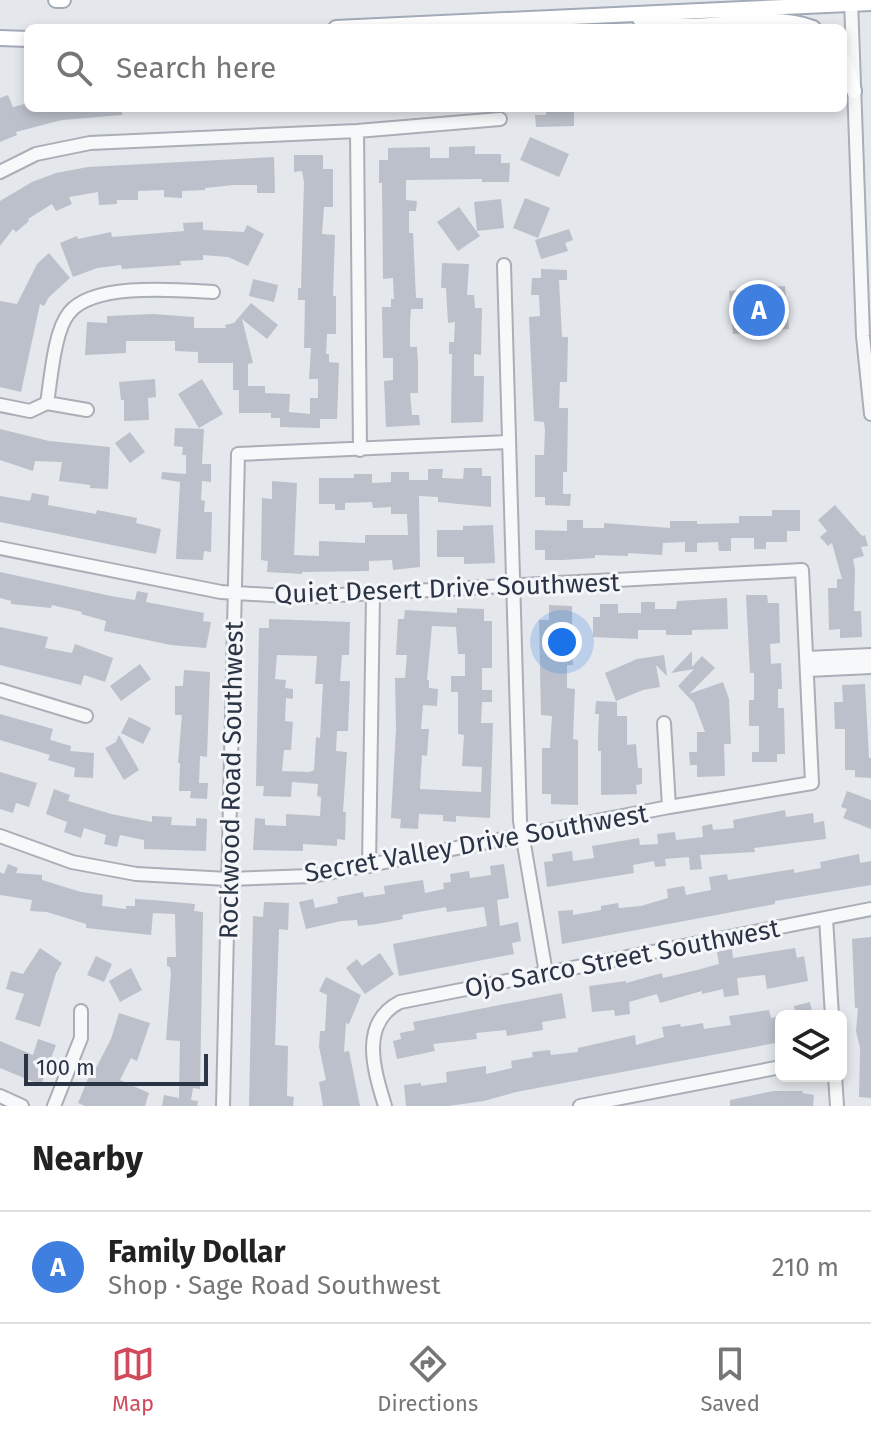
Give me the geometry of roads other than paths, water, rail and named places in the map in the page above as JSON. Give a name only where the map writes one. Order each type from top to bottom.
[{"type":"main road","points":[[56,0],[63,0]]},
{"type":"main road","points":[[416,24],[871,3]]},
{"type":"main road","points":[[616,14],[669,24]]},
{"type":"main road","points":[[724,24],[792,24]]},
{"type":"main road","points":[[0,38],[24,39]]},
{"type":"main road","points":[[847,71],[854,91]]},
{"type":"street","points":[[851,2],[871,414]]},
{"type":"street","points":[[0,172],[36,154],[64,146],[357,131],[500,119]]},
{"type":"street","points":[[357,131],[360,450],[508,442]]},
{"type":"street","points":[[504,265],[521,836],[546,973]]},
{"type":"street","points":[[47,403],[61,330],[69,313],[83,301],[116,293],[213,292]]},
{"type":"street","points":[[0,405],[30,411],[47,403],[87,410]]},
{"type":"street","name":"Rockwood Road Southwest","points":[[223,1106],[238,454],[360,450]]},
{"type":"street","name":"Quiet Desert Drive Southwest","points":[[0,548],[190,587],[302,597],[802,570],[807,664]]},
{"type":"street","points":[[369,866],[373,595]]},
{"type":"street","points":[[807,664],[871,655]]},
{"type":"street","points":[[807,664],[871,667]]},
{"type":"street","name":"Secret Valley Drive Southwest","points":[[0,836],[99,869],[136,874],[228,879],[312,876],[669,807],[812,783],[807,664]]},
{"type":"street","points":[[0,690],[86,716]]},
{"type":"street","points":[[664,723],[669,807]]},
{"type":"street","name":"Ojo Sarco Street Southwest","points":[[385,1106],[372,1044],[379,1019],[400,1002],[871,909]]},
{"type":"street","points":[[826,918],[832,1010]]},
{"type":"street","points":[[54,1106],[81,1038],[81,1011]]},
{"type":"street","points":[[580,1106],[775,1068]]},
{"type":"street","points":[[835,1082],[837,1106]]},
{"type":"street","points":[[0,1096],[22,1106]]},
{"type":"place","name":"Family Dollar","points":[[759,310]]}]
